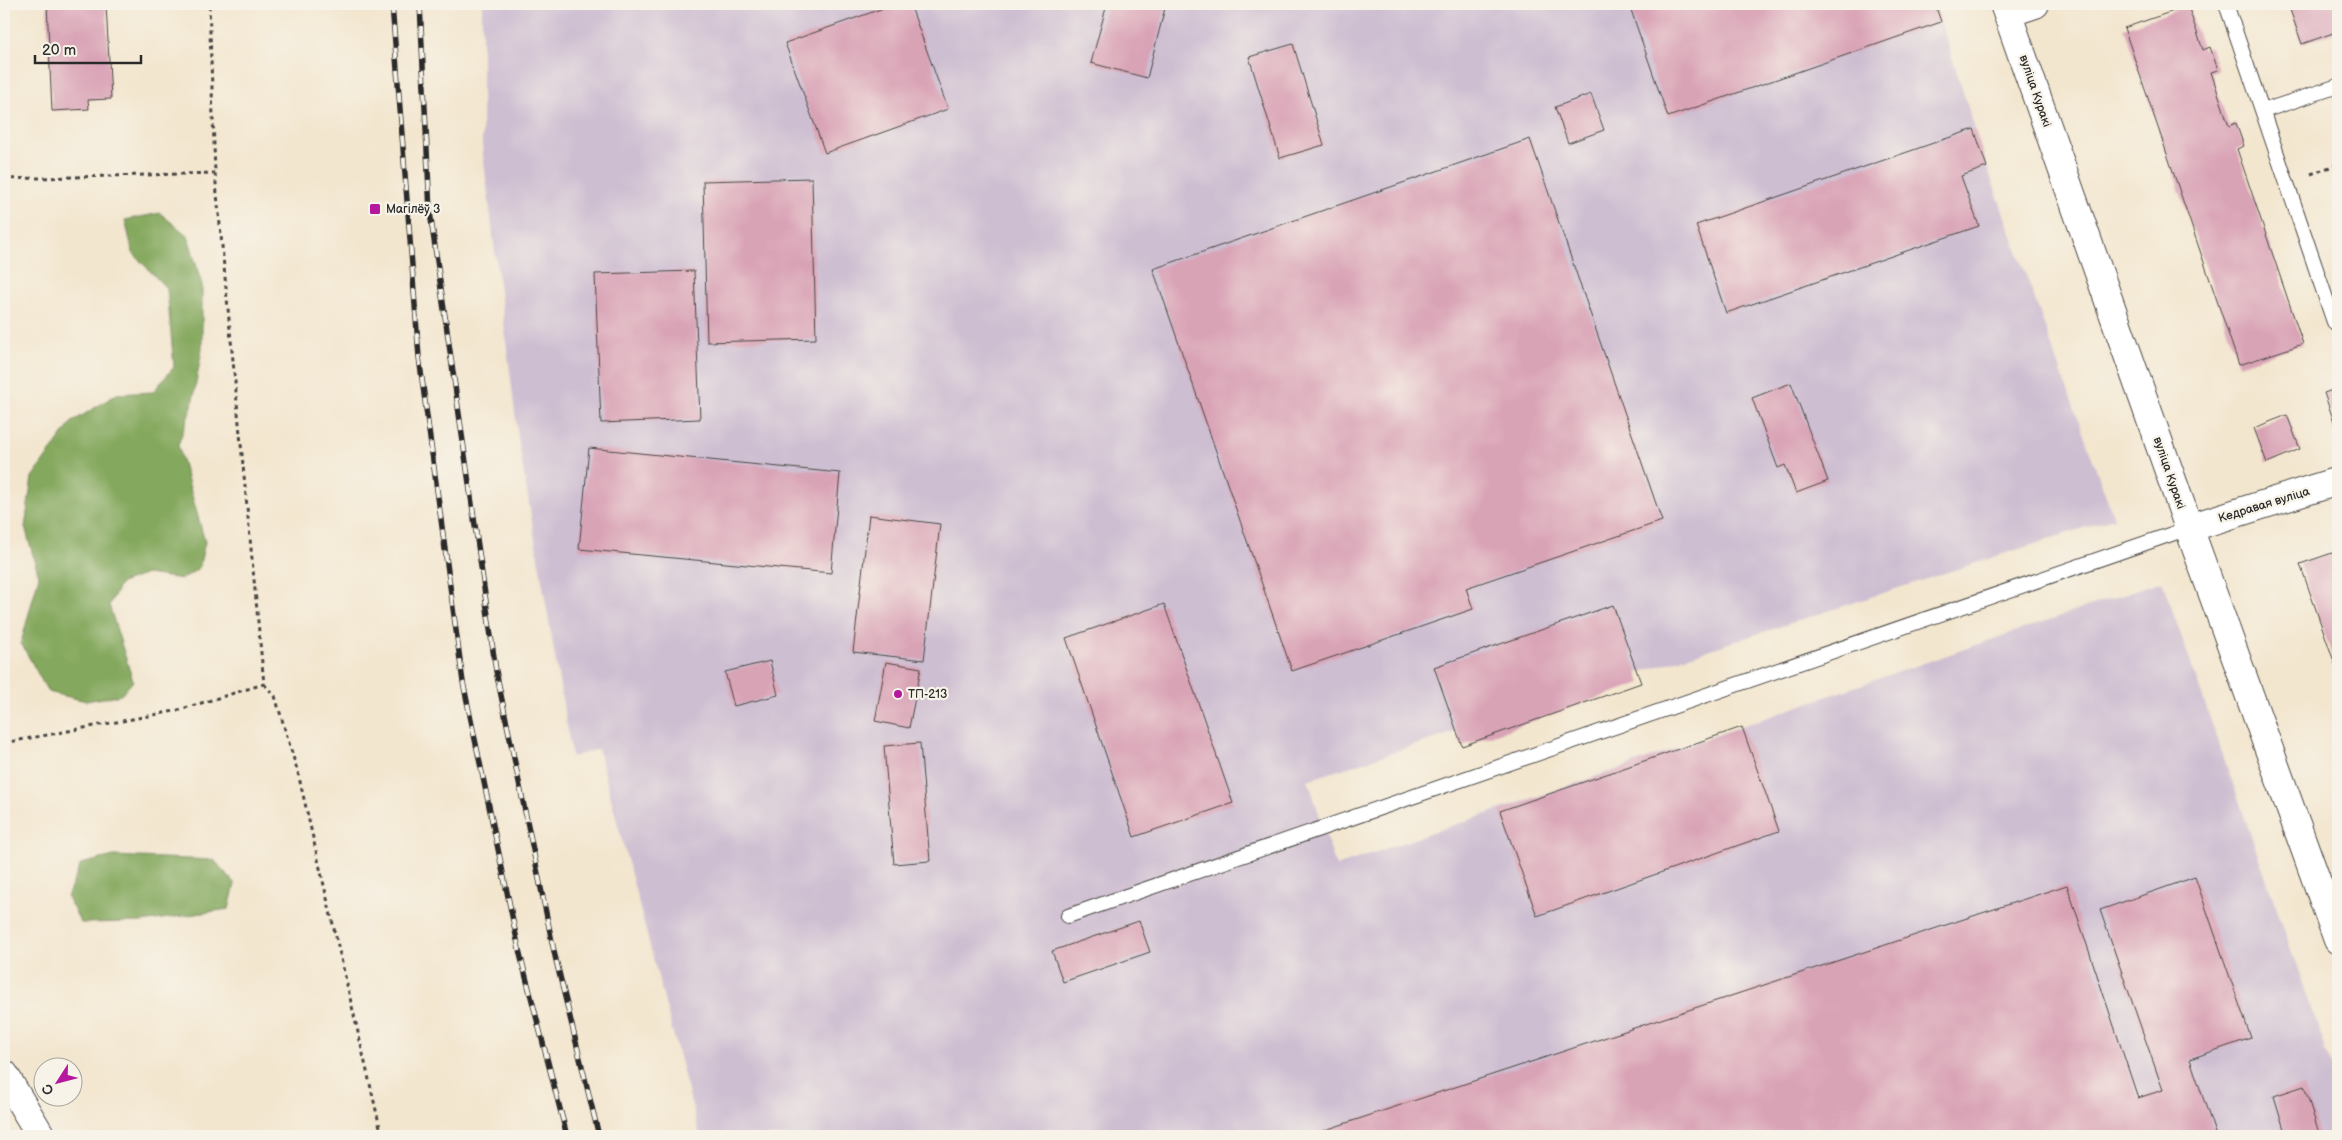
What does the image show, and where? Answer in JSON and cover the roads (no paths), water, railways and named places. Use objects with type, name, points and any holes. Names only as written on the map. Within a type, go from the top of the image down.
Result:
[{"type":"street","points":[[2006,8],[2035,4]]},
{"type":"street","name":"вуліца Куракі","points":[[2006,8],[2189,528],[2338,940]]},
{"type":"street","name":"Кедравая вуліца","points":[[2189,528],[2338,481]]},
{"type":"street","points":[[4,1074],[41,1136]]},
{"type":"lane","points":[[2226,4],[2334,322]]},
{"type":"lane","points":[[2263,111],[2338,86]]},
{"type":"lane","points":[[1068,916],[2189,528]]},
{"type":"railway","points":[[392,4],[419,357],[463,682],[520,954],[567,1136]]},
{"type":"railway","points":[[420,4],[430,212],[496,671],[555,956],[599,1136]]},
{"type":"place","name":"Магілёў 3","points":[[375,209]]},
{"type":"place","name":"ТП-213","points":[[898,694]]}]
